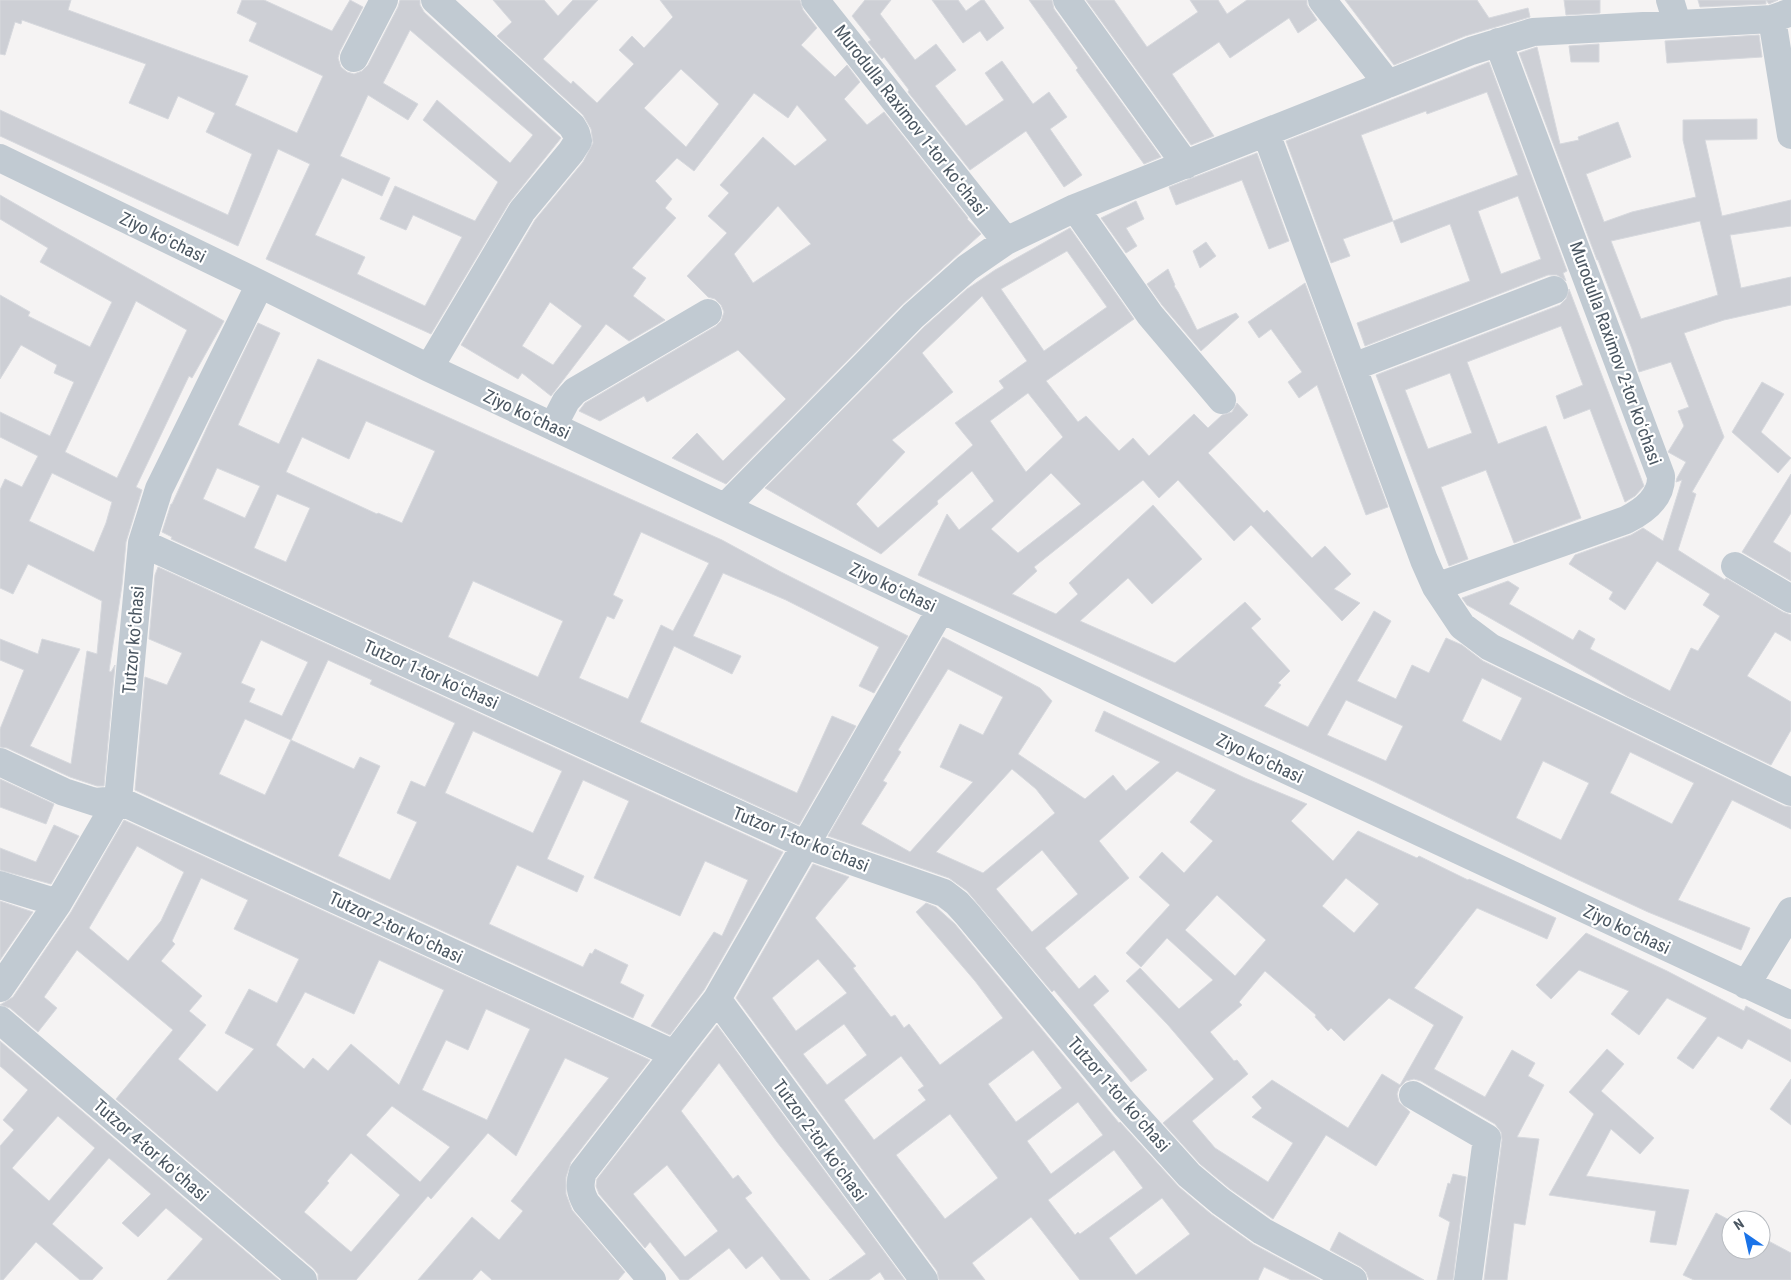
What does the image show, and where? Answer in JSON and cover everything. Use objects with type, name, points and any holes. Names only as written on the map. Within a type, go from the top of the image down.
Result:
[{"type":"street","points":[[354,58],[384,0]]},
{"type":"street","points":[[429,368],[522,211],[578,141],[572,126],[435,0]]},
{"type":"street","name":"Murodulla Raximov 1-tor koʻchasi","points":[[815,0],[1006,241]]},
{"type":"street","points":[[1067,0],[1186,165]]},
{"type":"street","points":[[1322,0],[1388,84]]},
{"type":"street","points":[[725,507],[913,316],[967,268],[1006,241],[1075,208],[1498,42],[1533,32],[1673,12],[1781,15],[1791,135]]},
{"type":"street","name":"Murodulla Raximov 2-tor koʻchasi","points":[[1436,587],[1626,520],[1636,515],[1653,501],[1662,485],[1658,466],[1498,42]]},
{"type":"street","points":[[1266,133],[1424,560],[1436,587],[1462,626],[1490,647],[1791,792]]},
{"type":"street","name":"Ziyo koʻchasi","points":[[0,158],[429,368],[1791,1005]]},
{"type":"street","points":[[1075,208],[1150,315],[1222,400]]},
{"type":"street","name":"Tutzor koʻchasi","points":[[0,988],[58,903],[118,800],[142,543],[159,489],[260,284]]},
{"type":"street","points":[[1353,367],[1554,290]]},
{"type":"street","points":[[553,426],[566,400],[575,391],[708,312]]},
{"type":"street","name":"Tutzor 1-tor koʻchasi","points":[[142,543],[806,845],[944,893],[957,903],[1124,1103],[1190,1176],[1262,1231],[1353,1280]]},
{"type":"street","points":[[1735,566],[1791,599]]},
{"type":"street","points":[[652,1280],[586,1203],[580,1189],[582,1172],[717,999],[941,609]]},
{"type":"street","points":[[0,762],[64,792],[95,802],[118,800]]},
{"type":"street","name":"Tutzor 2-tor koʻchasi","points":[[118,800],[674,1054]]},
{"type":"street","points":[[0,885],[58,903]]},
{"type":"street","points":[[1746,985],[1791,911]]},
{"type":"street","name":"Tutzor 2-tor koʻchasi","points":[[717,999],[924,1280]]},
{"type":"street","name":"Tutzor 4-tor koʻchasi","points":[[0,1020],[303,1280]]},
{"type":"street","points":[[1413,1095],[1487,1138],[1487,1152],[1468,1280]]},
{"type":"building","points":[[0,0],[71,0],[68,10],[248,76],[235,105],[297,133],[323,76],[249,41],[257,23],[237,13],[242,0],[264,0],[332,31],[350,0],[363,7],[338,58],[341,67],[347,72],[354,74],[362,71],[368,65],[400,0],[420,0],[420,5],[424,12],[561,138],[509,203],[431,334],[266,259],[310,164],[278,149],[238,246],[0,136],[0,110],[228,215],[252,154],[206,132],[215,113],[178,96],[168,119],[129,103],[146,64],[22,20],[21,24],[15,22],[5,55],[0,54]],"holes":[[[410,30],[533,135],[510,163],[437,100],[423,120],[498,182],[475,221],[395,186],[380,219],[406,230],[413,215],[462,237],[425,306],[357,274],[365,257],[315,235],[342,178],[382,196],[390,178],[340,156],[368,95],[408,120],[418,104],[383,83]]]},
{"type":"building","points":[[493,0],[544,0],[558,16],[573,0],[598,0],[543,59],[571,84],[573,81],[597,103],[634,64],[619,50],[632,36],[644,48],[673,17],[660,0],[800,0],[803,10],[817,28],[801,45],[835,77],[847,65],[860,82],[844,99],[867,125],[884,112],[967,219],[981,234],[902,305],[726,484],[672,458],[697,433],[723,461],[786,399],[738,350],[647,402],[644,396],[600,421],[579,411],[585,403],[716,326],[721,321],[724,312],[721,305],[715,299],[708,297],[687,276],[727,233],[708,216],[729,193],[720,185],[763,137],[795,166],[827,140],[797,105],[788,118],[754,93],[694,171],[677,158],[655,181],[672,199],[665,208],[676,218],[632,268],[646,278],[633,296],[665,320],[629,341],[606,324],[551,396],[522,373],[518,379],[461,345],[535,220],[583,162],[593,143],[591,129],[583,115],[497,36],[512,22]],"holes":[[[681,69],[719,104],[686,147],[644,108]],[[778,206],[811,244],[753,283],[734,254]],[[550,302],[582,326],[553,365],[522,346]]]},
{"type":"building","points":[[865,0],[891,0],[880,14],[915,60],[936,44],[956,70],[935,86],[966,126],[1004,100],[985,73],[1002,61],[1033,104],[1049,92],[1067,117],[1050,129],[1082,175],[1064,187],[1026,131],[970,170],[908,92],[909,90],[884,57],[882,59],[868,42],[871,40],[852,16]]},
{"type":"building","points":[[932,0],[958,0],[966,11],[981,0],[984,0],[1004,28],[987,41],[980,31],[963,43]]},
{"type":"building","points":[[1029,0],[1052,0],[1054,9],[1161,157],[1144,164],[1076,70],[1078,68]]},
{"type":"building","points":[[1086,0],[1114,0],[1147,47],[1198,12],[1190,0],[1218,0],[1227,14],[1247,0],[1307,0],[1307,5],[1317,20],[1298,33],[1289,18],[1230,58],[1219,42],[1172,74],[1214,136],[1191,145]]},
{"type":"building","points":[[1345,0],[1477,0],[1489,18],[1528,8],[1530,17],[1465,36],[1394,65]]},
{"type":"building","points":[[1564,0],[1600,0],[1600,13],[1566,15]]},
{"type":"building","points":[[1698,0],[1766,0],[1766,4],[1700,7]]},
{"type":"building","points":[[1766,0],[1778,0],[1769,4]]},
{"type":"building","points":[[1759,35],[1762,57],[1667,63],[1665,41]]},
{"type":"building","points":[[1599,44],[1599,62],[1571,62],[1569,46]]},
{"type":"building","points":[[1537,47],[1560,144],[1579,140],[1578,137],[1618,122],[1631,157],[1586,174],[1604,222],[1632,212],[1696,197],[1683,140],[1683,120],[1757,119],[1757,139],[1705,140],[1722,216],[1791,200],[1791,226],[1730,235],[1741,288],[1791,277],[1791,305],[1724,320],[1684,333],[1724,437],[1692,492],[1696,494],[1678,550],[1725,580],[1726,578],[1791,615],[1791,641],[1775,632],[1747,676],[1791,702],[1791,730],[1771,765],[1627,696],[1467,605],[1462,598],[1508,581],[1519,588],[1509,604],[1573,640],[1579,630],[1595,639],[1590,649],[1670,691],[1691,648],[1698,651],[1720,616],[1703,605],[1710,594],[1657,561],[1625,610],[1609,599],[1613,592],[1569,564],[1575,555],[1631,535],[1643,528],[1663,541],[1682,480],[1676,482],[1677,478],[1686,462],[1668,452],[1684,426],[1678,411],[1689,407],[1671,362],[1639,372],[1632,349],[1519,53]],"holes":[[[1700,221],[1718,295],[1641,319],[1611,241]]]},
{"type":"building","points":[[1489,62],[1567,271],[1563,273],[1566,281],[1557,275],[1548,275],[1365,346],[1357,323],[1470,281],[1450,224],[1401,243],[1393,221],[1343,239],[1350,256],[1331,263],[1286,141]],"holes":[[[1487,92],[1518,175],[1393,221],[1361,135],[1426,111],[1427,114]],[[1518,196],[1541,259],[1501,274],[1478,211]]]},
{"type":"building","points":[[1257,153],[1289,241],[1269,249],[1242,180],[1176,205],[1169,187]]},
{"type":"building","points":[[0,195],[224,321],[192,378],[189,376],[136,487],[142,490],[126,542],[122,585],[109,671],[111,672],[115,665],[104,786],[97,786],[70,777],[7,748],[0,747],[0,729],[24,670],[0,660],[0,639],[38,654],[42,639],[80,649],[30,746],[71,764],[87,651],[97,654],[102,601],[28,564],[13,594],[0,588],[0,490],[5,479],[22,487],[38,456],[0,437],[0,412],[50,436],[74,382],[54,373],[57,365],[21,345],[0,379],[0,295],[30,312],[28,316],[90,347],[112,302],[40,262],[48,248],[0,219]],"holes":[[[136,301],[187,330],[117,478],[65,452]],[[52,473],[112,502],[94,552],[29,521]]]},
{"type":"building","points":[[1136,201],[1144,219],[1126,228],[1137,246],[1126,253],[1101,218]]},
{"type":"building","points":[[1070,228],[1134,319],[1046,381],[1078,422],[1086,416],[1119,451],[1133,438],[1149,456],[1194,414],[1208,428],[1222,415],[1232,412],[1237,403],[1248,415],[1208,453],[1264,513],[1267,510],[1312,558],[1325,546],[1351,574],[1334,589],[1360,603],[1342,621],[1251,525],[1234,541],[1178,480],[1159,498],[1143,480],[1034,567],[1037,571],[1012,594],[1056,614],[1078,594],[1069,583],[1153,505],[1202,559],[1152,604],[1128,578],[1080,621],[1175,663],[1245,602],[1261,619],[1251,628],[1290,671],[1278,683],[1281,685],[1264,706],[1308,727],[1374,611],[1391,621],[1357,681],[1396,699],[1412,665],[1429,673],[1446,638],[1462,645],[1483,661],[1784,806],[1791,807],[1791,829],[1732,800],[1678,900],[1750,928],[1741,950],[1648,912],[1375,782],[918,575],[947,514],[959,530],[994,501],[972,471],[881,554],[765,488],[924,327],[967,289],[995,270]],"holes":[[[1067,251],[1107,307],[1044,351],[1001,289]],[[982,296],[1027,361],[999,381],[1004,388],[955,423],[973,445],[878,528],[856,504],[905,452],[892,440],[953,392],[922,353]],[[1028,393],[1063,437],[1026,472],[990,421]],[[1051,473],[1081,504],[1018,553],[991,529]],[[1482,678],[1522,698],[1501,741],[1462,721]],[[1346,700],[1403,726],[1386,761],[1327,735]],[[1630,752],[1694,783],[1672,824],[1610,793]],[[1543,761],[1589,783],[1561,840],[1516,818]]]},
{"type":"building","points":[[1206,242],[1216,256],[1200,268],[1193,251]]},
{"type":"building","points":[[1168,269],[1174,286],[1197,330],[1236,313],[1239,317],[1201,351],[1147,284]]},
{"type":"building","points":[[1305,283],[1388,507],[1366,515],[1317,385],[1299,398],[1288,382],[1302,372],[1271,329],[1259,338],[1248,322]]},
{"type":"building","points":[[1569,289],[1644,486],[1635,496],[1625,502],[1590,409],[1564,419],[1556,396],[1583,385],[1561,326],[1467,362],[1498,444],[1546,426],[1581,518],[1514,543],[1486,470],[1441,487],[1468,559],[1449,566],[1376,375],[1560,305],[1566,299]],"holes":[[[1450,373],[1472,433],[1428,449],[1405,390]]]},
{"type":"building","points":[[258,323],[280,333],[238,425],[279,444],[318,359],[722,540],[908,636],[874,693],[859,686],[879,647],[786,600],[723,573],[693,636],[741,656],[732,674],[674,646],[640,722],[797,793],[832,716],[856,726],[799,825],[171,539],[172,537],[162,532],[171,504]],"holes":[[[366,421],[435,451],[402,523],[377,514],[286,472],[302,437],[349,459]],[[217,468],[260,486],[245,518],[203,499]],[[277,494],[310,508],[286,562],[254,548]],[[641,532],[709,563],[673,631],[661,625],[628,699],[579,678],[607,616],[614,619],[623,600],[613,595]],[[473,581],[563,621],[538,677],[448,637]]]},
{"type":"building","points":[[1762,382],[1784,394],[1761,432],[1791,458],[1778,473],[1732,432]]},
{"type":"building","points":[[1791,474],[1791,513],[1773,542],[1791,553],[1791,581],[1742,552]]},
{"type":"building","points":[[158,567],[783,852],[704,990],[670,1035],[651,1026],[714,932],[722,936],[748,880],[705,861],[680,916],[594,878],[629,801],[583,780],[547,859],[584,876],[577,892],[517,865],[489,924],[583,967],[590,953],[592,954],[595,949],[628,965],[620,983],[644,995],[633,1018],[135,790],[145,677],[167,685],[182,653],[149,639],[155,575]],"holes":[[[261,640],[308,662],[282,716],[249,702],[255,689],[241,683]],[[328,660],[372,680],[370,684],[455,723],[425,787],[411,781],[397,813],[417,822],[390,880],[338,856],[380,766],[360,757],[354,769],[291,740]],[[245,719],[291,740],[265,795],[219,774]],[[473,731],[562,771],[533,833],[445,793]]]},
{"type":"building","points":[[943,637],[1040,688],[1052,701],[1018,754],[1085,799],[1113,775],[1126,791],[1160,762],[1095,731],[1104,711],[1245,778],[1307,804],[1291,821],[1333,861],[1358,831],[1417,858],[1419,856],[1468,880],[1556,918],[1547,939],[1477,908],[1414,988],[1463,1017],[1434,1069],[1485,1097],[1512,1050],[1535,1063],[1528,1076],[1544,1085],[1517,1137],[1539,1139],[1525,1225],[1514,1223],[1507,1280],[1484,1280],[1502,1140],[1501,1132],[1495,1124],[1421,1081],[1414,1079],[1406,1081],[1399,1088],[1397,1094],[1399,1102],[1410,1112],[1376,1166],[1326,1135],[1273,1219],[1230,1189],[1200,1164],[1163,1123],[1214,1079],[1168,1025],[1126,981],[1140,968],[1179,1009],[1213,980],[1167,938],[1141,967],[1126,953],[1170,905],[1139,877],[1162,852],[1184,873],[1213,841],[1190,822],[1216,790],[1177,771],[1099,841],[1129,878],[1045,948],[1079,989],[1095,975],[1109,991],[1093,1005],[1147,1070],[1131,1082],[1054,990],[1052,992],[967,891],[949,878],[828,836]],"holes":[[[948,669],[1003,697],[983,735],[960,724],[940,767],[973,782],[910,852],[861,824],[887,783],[883,781],[901,752],[898,750]],[[1012,769],[1036,789],[1055,813],[983,873],[936,852]],[[1042,850],[1078,894],[1032,932],[996,889]],[[1346,878],[1379,904],[1354,933],[1322,906]],[[1217,895],[1266,940],[1235,976],[1185,930]],[[1265,971],[1316,1015],[1315,1017],[1328,1031],[1331,1028],[1344,1041],[1389,998],[1434,1025],[1400,1085],[1382,1074],[1348,1128],[1272,1080],[1252,1097],[1262,1108],[1252,1117],[1293,1143],[1268,1182],[1215,1148],[1192,1121],[1248,1074],[1237,1060],[1234,1061],[1210,1032],[1242,1005],[1239,1002]]]},
{"type":"building","points":[[0,779],[54,804],[46,824],[0,807]]},
{"type":"building","points":[[124,820],[650,1060],[571,1162],[566,1177],[566,1194],[572,1210],[625,1272],[618,1280],[492,1280],[481,1270],[472,1280],[418,1280],[472,1217],[499,1240],[523,1211],[511,1201],[609,1078],[565,1058],[516,1156],[488,1133],[431,1199],[428,1196],[356,1280],[318,1280],[318,1274],[313,1268],[116,1099],[173,1030],[77,950],[44,997],[57,1008],[38,1032],[10,1008],[0,1005],[13,997],[71,912]],"holes":[[[137,846],[184,872],[161,921],[128,961],[89,928]],[[201,878],[248,900],[234,929],[299,959],[277,1003],[249,989],[225,1033],[254,1049],[217,1092],[178,1059],[206,1025],[189,1011],[202,996],[161,961],[175,944],[172,941]],[[379,960],[444,990],[399,1085],[351,1044],[328,1071],[313,1058],[304,1069],[276,1045],[305,992],[354,1014]],[[486,1009],[530,1029],[487,1120],[422,1090],[446,1040],[468,1050]],[[392,1106],[450,1147],[420,1182],[366,1135]],[[351,1153],[400,1195],[351,1252],[304,1212],[329,1183],[327,1181]]]},
{"type":"building","points":[[54,825],[79,836],[51,884],[0,870],[0,848],[36,862]]},
{"type":"building","points":[[813,864],[849,877],[815,918],[856,966],[853,968],[891,1017],[895,1015],[904,1028],[909,1024],[940,1065],[1003,1018],[975,981],[916,912],[926,903],[936,907],[955,924],[1119,1123],[1179,1187],[1211,1214],[1253,1244],[1320,1280],[1291,1280],[1264,1267],[1258,1280],[1080,1280],[1031,1217],[972,1263],[985,1280],[939,1280],[937,1271],[736,998]],"holes":[[[818,959],[847,993],[796,1031],[772,998]],[[844,1024],[867,1055],[827,1085],[803,1054]],[[1033,1050],[1062,1088],[1016,1122],[988,1084]],[[901,1056],[924,1086],[918,1090],[926,1100],[874,1140],[844,1100]],[[1078,1102],[1103,1135],[1051,1174],[1027,1141]],[[950,1114],[998,1178],[945,1219],[896,1155]],[[1114,1150],[1143,1188],[1080,1234],[1078,1232],[1075,1235],[1048,1200]],[[1162,1198],[1190,1234],[1136,1275],[1109,1238]]]},
{"type":"building","points":[[0,901],[33,912],[0,960]]},
{"type":"building","points":[[1586,933],[1667,971],[1744,1011],[1746,1006],[1791,1030],[1791,1062],[1748,1039],[1742,1049],[1718,1036],[1693,1069],[1677,1058],[1707,1018],[1667,998],[1639,1035],[1611,1014],[1629,991],[1579,970],[1551,999],[1536,985]]},
{"type":"building","points":[[717,1025],[905,1280],[885,1280],[880,1272],[869,1280],[829,1280],[866,1254],[777,1142],[719,1063],[681,1111],[733,1179],[738,1175],[752,1193],[745,1198],[810,1280],[781,1280],[762,1256],[746,1269],[729,1248],[688,1280],[680,1280],[650,1242],[645,1248],[599,1194],[596,1186],[597,1179]],"holes":[[[667,1165],[718,1231],[685,1257],[633,1194]]]},
{"type":"building","points":[[0,1041],[279,1280],[167,1280],[203,1239],[166,1208],[138,1237],[122,1223],[151,1194],[109,1158],[52,1224],[103,1268],[92,1280],[80,1280],[36,1242],[3,1280],[0,1280],[0,1146],[14,1130],[3,1120],[28,1090],[0,1066]],"holes":[[[58,1116],[95,1148],[49,1201],[12,1168]]]},
{"type":"building","points":[[1607,1049],[1624,1064],[1601,1091],[1654,1138],[1640,1154],[1611,1129],[1586,1176],[1689,1190],[1676,1245],[1650,1242],[1656,1211],[1549,1195],[1594,1114],[1569,1092]]},
{"type":"building","points":[[1791,1079],[1791,1125],[1770,1109]]},
{"type":"building","points":[[1453,1174],[1466,1177],[1453,1280],[1437,1280],[1450,1222],[1439,1216],[1448,1183],[1450,1184]]},
{"type":"building","points":[[1716,1213],[1721,1216],[1721,1260],[1771,1260],[1771,1242],[1791,1253],[1791,1280],[1694,1280],[1683,1275]]},
{"type":"building","points":[[1339,1232],[1424,1280],[1369,1280],[1366,1272],[1361,1267],[1330,1250]]}]
